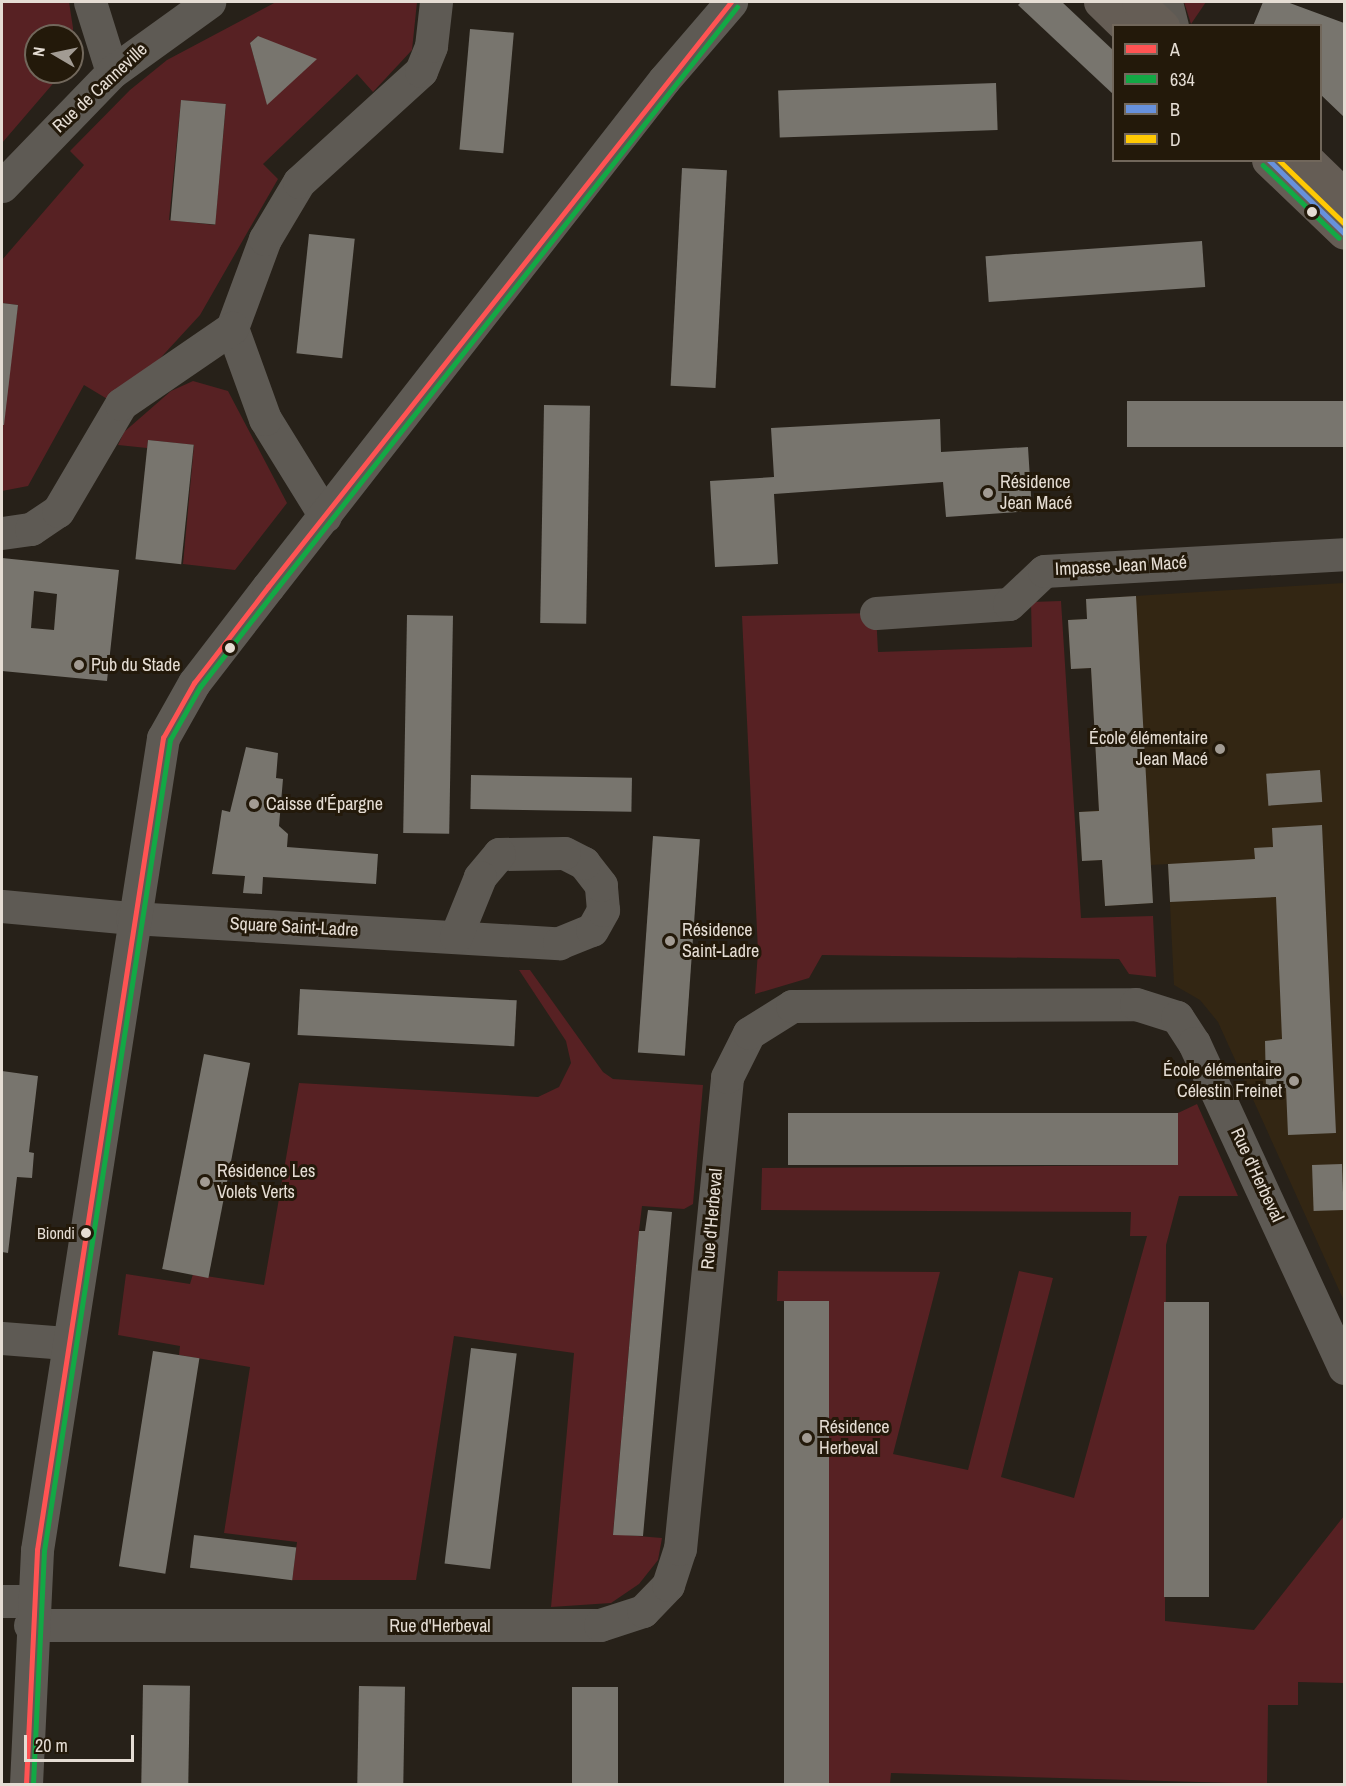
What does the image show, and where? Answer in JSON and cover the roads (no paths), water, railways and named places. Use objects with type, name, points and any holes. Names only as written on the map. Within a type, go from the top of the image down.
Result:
[{"type":"street","points":[[90,2],[112,72]]},
{"type":"street","name":"Rue de Canneville","points":[[2,186],[112,72],[209,2]]},
{"type":"street","points":[[2,533],[31,529],[58,511],[121,404],[232,328],[265,239],[299,182],[421,71],[431,46],[436,2]]},
{"type":"street","points":[[1100,2],[1123,24]]},
{"type":"street","points":[[1138,2],[1161,24]]},
{"type":"street","points":[[1166,2],[1172,24]]},
{"type":"street","points":[[27,1785],[21,1609],[66,1343],[157,757],[171,720],[720,3]]},
{"type":"street","points":[[1270,162],[1344,233]]},
{"type":"street","points":[[1310,162],[1344,195]]},
{"type":"street","points":[[232,328],[265,419],[325,516]]},
{"type":"street","name":"Impasse Jean Macé","points":[[876,613],[1009,604],[1044,570],[1344,554]]},
{"type":"street","name":"Square Saint-Ladre","points":[[2,906],[132,918],[456,936]]},
{"type":"street","name":"Rue d'Herbeval","points":[[21,1609],[600,1625],[644,1611],[668,1585],[680,1549],[727,1077],[749,1033],[792,1006],[1136,1004],[1166,1010],[1186,1027],[1194,1043],[1344,1368]]},
{"type":"street","points":[[2,1338],[66,1343]]},
{"type":"place","name":"Résidence Jean Macé","points":[[988,493]]},
{"type":"place","name":"Pub du Stade","points":[[79,665]]},
{"type":"place","name":"École élémentaire Jean Macé","points":[[1220,749]]},
{"type":"place","name":"Caisse d'Épargne","points":[[254,804]]},
{"type":"place","name":"Résidence Saint-Ladre","points":[[670,941]]},
{"type":"place","name":"École élémentaire Célestin Freinet","points":[[1294,1081]]},
{"type":"place","name":"Résidence Les Volets Verts","points":[[205,1182]]},
{"type":"place","name":"Biondi","points":[[86,1233]]},
{"type":"place","name":"Résidence Herbeval","points":[[807,1438]]}]
